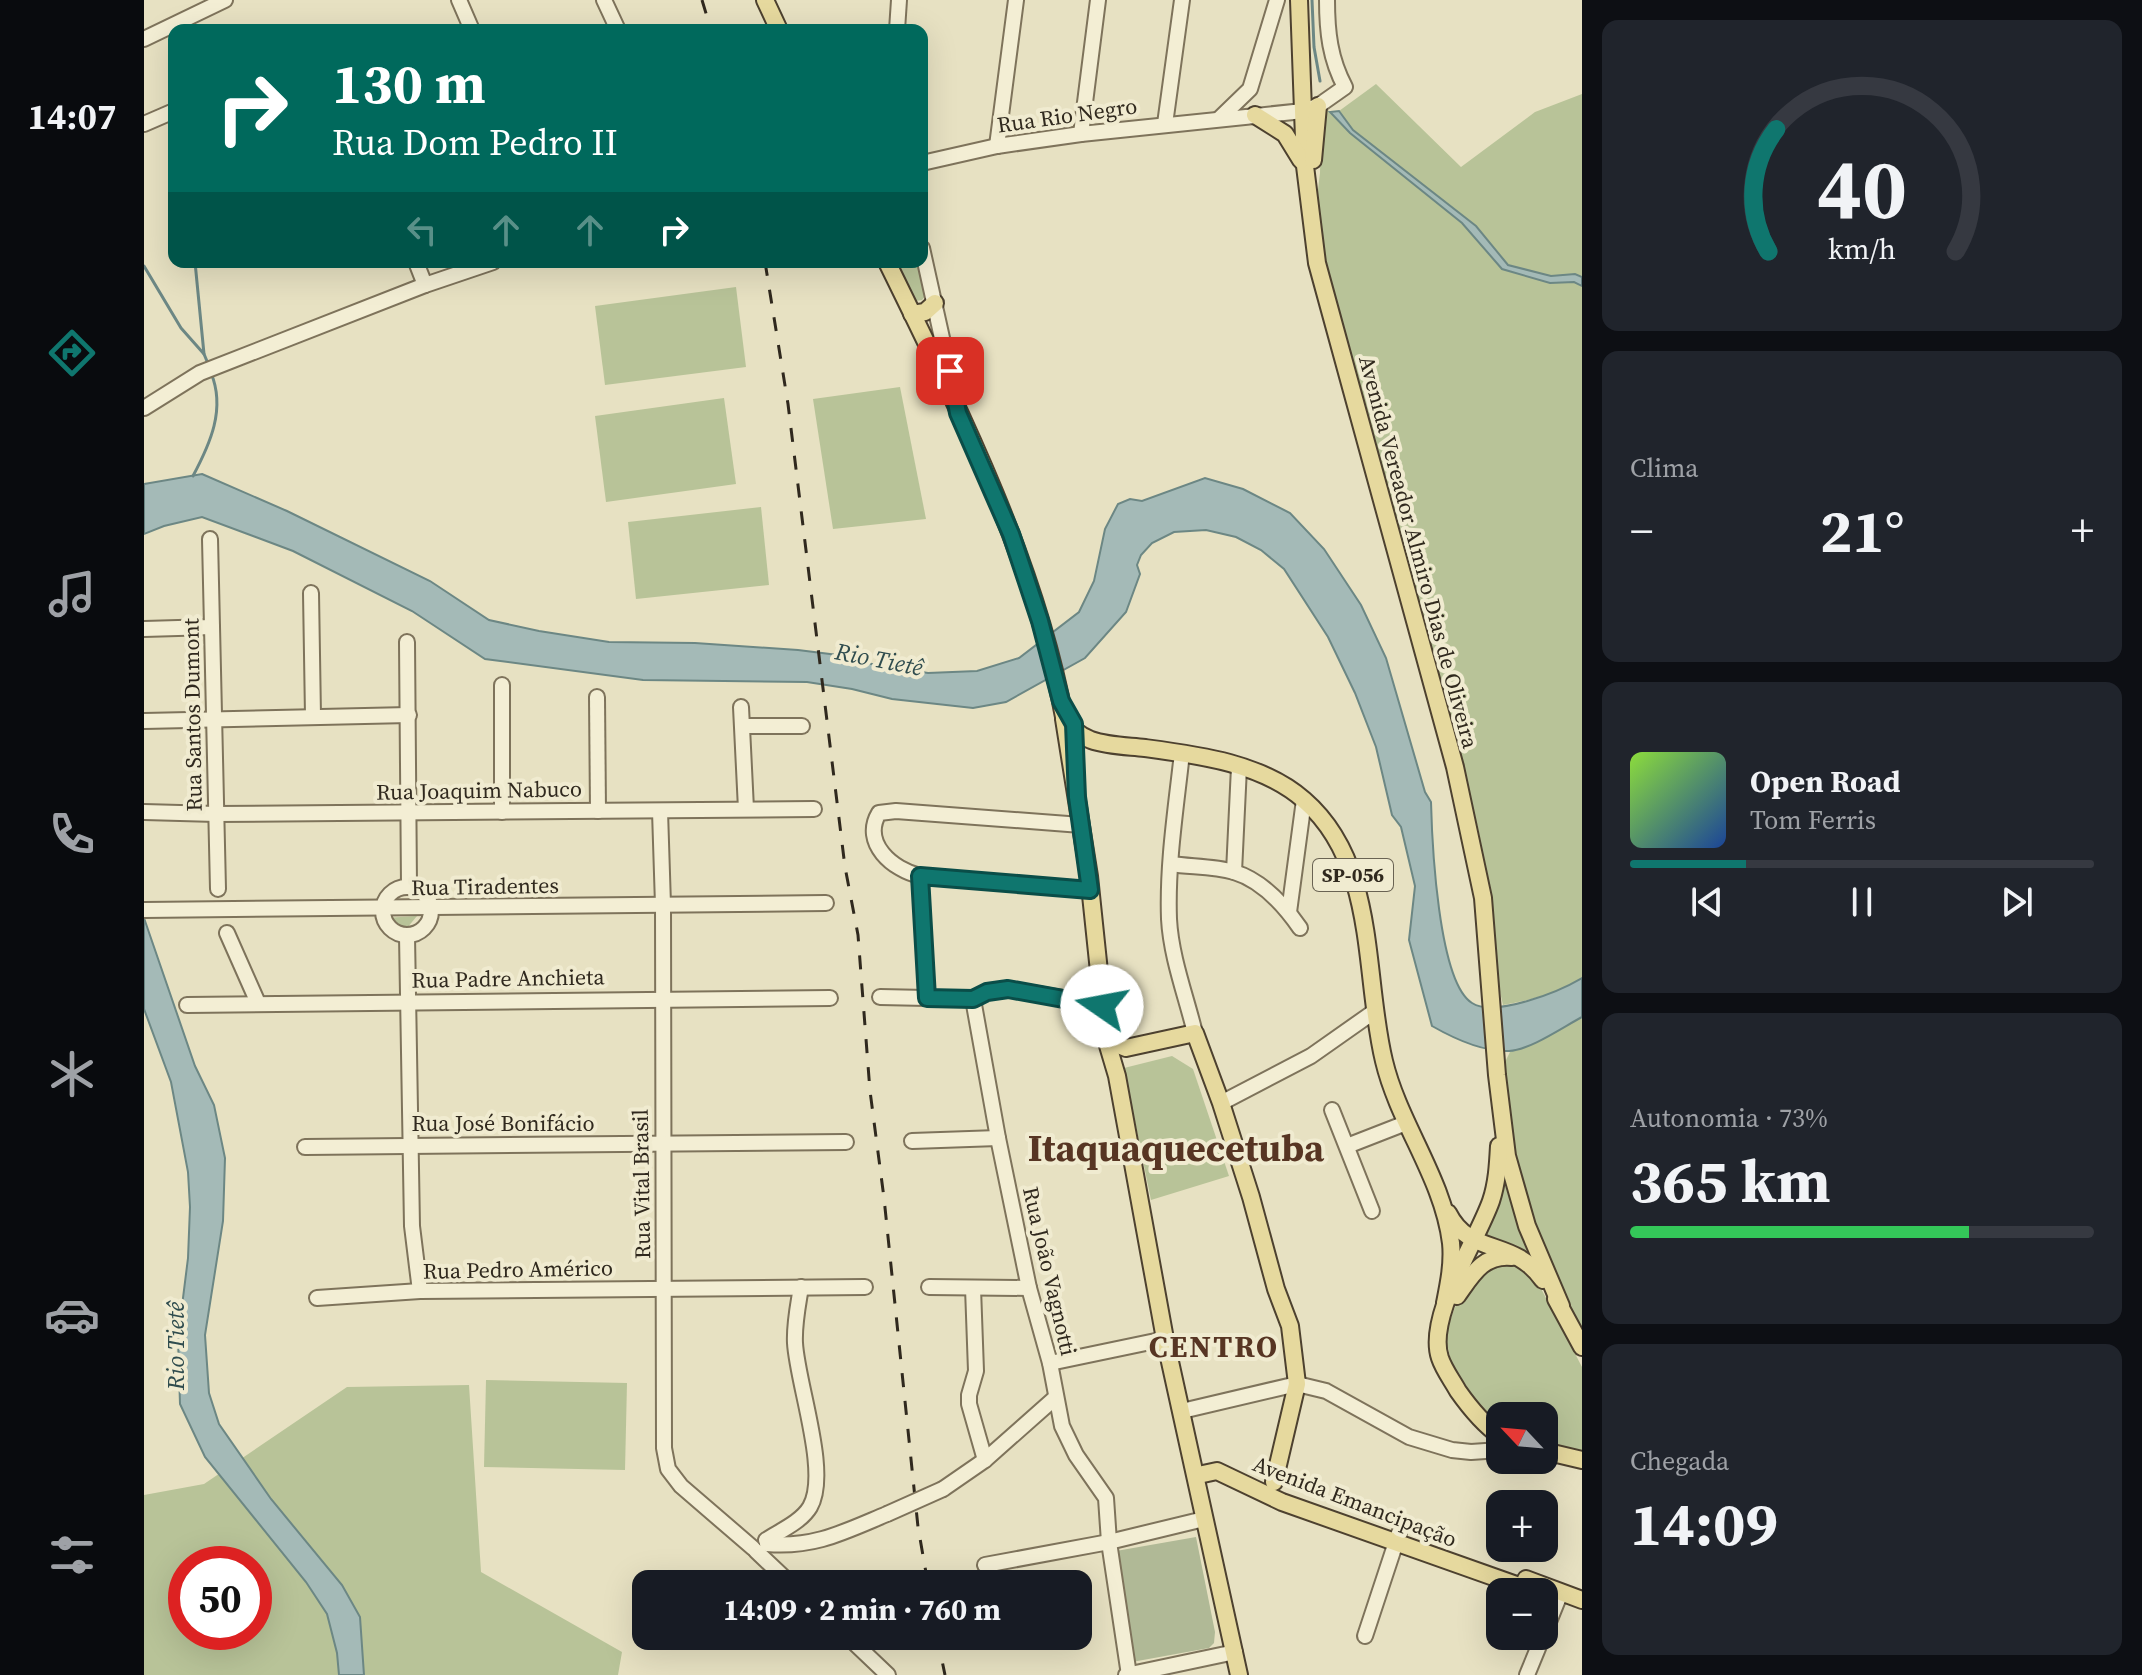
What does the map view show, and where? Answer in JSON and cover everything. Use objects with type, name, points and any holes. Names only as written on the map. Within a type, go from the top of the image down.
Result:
[{"type":"main road","points":[[765,0],[776,24]]},
{"type":"main road","name":"Avenida Vereador Almiro Dias de Oliveira","points":[[1299,0],[1311,108],[1305,166],[1317,263],[1455,767],[1483,898],[1500,1116],[1497,1175],[1490,1203],[1445,1303]]},
{"type":"main road","points":[[1309,214],[1311,108]]},
{"type":"main road","points":[[1259,114],[1285,134],[1305,166]]},
{"type":"main road","points":[[890,268],[1011,534],[1040,621],[1061,704],[1090,890],[1100,981],[1098,1004],[1117,1076],[1165,1339],[1198,1474],[1204,1519],[1239,1675]]},
{"type":"main road","points":[[912,314],[925,312],[935,303]]},
{"type":"main road","points":[[1061,704],[1075,732],[1077,797]]},
{"type":"main road","name":"SP-056","points":[[1075,732],[1103,743],[1182,753],[1239,767],[1275,781],[1304,800],[1337,842],[1357,886],[1384,1062],[1406,1123],[1438,1194],[1461,1233],[1515,1253],[1538,1273],[1561,1306],[1582,1347]]},
{"type":"main road","points":[[1076,758],[1084,747],[1103,743]]},
{"type":"main road","points":[[1100,981],[1109,1006],[1113,1033]]},
{"type":"main road","points":[[1098,1004],[1105,1011],[1116,1044],[1126,1048],[1195,1033],[1221,1103],[1276,1289],[1290,1326],[1297,1384],[1271,1489],[1210,1481],[1198,1474]]},
{"type":"main road","points":[[1117,1076],[1118,1060],[1126,1048]]},
{"type":"main road","name":"Avenida Vereador Almiro Dias de Oliveira","points":[[1500,1116],[1520,1207],[1561,1306]]},
{"type":"main road","name":"SP-056","points":[[1438,1194],[1451,1250],[1450,1278],[1440,1324],[1439,1356],[1445,1371],[1477,1417],[1486,1424]]},
{"type":"main road","points":[[1451,1219],[1459,1224],[1471,1224],[1481,1217],[1490,1203]]},
{"type":"main road","points":[[1440,1324],[1470,1277],[1486,1261],[1497,1257],[1525,1260]]},
{"type":"main road","points":[[1558,1454],[1580,1459]]},
{"type":"main road","name":"Avenida Emancipação","points":[[1198,1474],[1211,1471],[1277,1490],[1500,1578]]},
{"type":"main road","name":"Avenida Emancipação","points":[[1398,1538],[1508,1578]]},
{"type":"main road","name":"Avenida Emancipação","points":[[1558,1596],[1582,1600]]},
{"type":"main road","name":"Avenida Emancipação","points":[[1558,1597],[1582,1609]]},
{"type":"street","points":[[175,24],[225,0]]},
{"type":"street","points":[[459,0],[469,24]]},
{"type":"street","points":[[604,0],[615,24]]},
{"type":"street","points":[[897,24],[899,0]]},
{"type":"street","points":[[997,146],[1016,0]]},
{"type":"street","points":[[1081,134],[1098,0]]},
{"type":"street","points":[[1165,124],[1182,0]]},
{"type":"street","points":[[1220,118],[1250,89],[1277,0]]},
{"type":"street","points":[[1311,108],[1345,87],[1333,62],[1328,36],[1327,0]]},
{"type":"street","points":[[144,39],[168,27]]},
{"type":"street","points":[[1250,89],[1259,114]]},
{"type":"street","name":"Rua Rio Negro","points":[[928,162],[997,146],[1081,134],[1311,108]]},
{"type":"street","points":[[144,124],[168,119]]},
{"type":"street","points":[[418,268],[425,285]]},
{"type":"street","points":[[144,408],[207,371],[474,268]]},
{"type":"street","points":[[927,268],[958,413]]},
{"type":"street","name":"Rua Santos Dumont","points":[[210,539],[218,889]]},
{"type":"street","points":[[311,593],[313,716]]},
{"type":"street","points":[[144,629],[212,627]]},
{"type":"street","points":[[407,642],[409,886]]},
{"type":"street","points":[[502,685],[502,812]]},
{"type":"street","points":[[597,697],[598,811]]},
{"type":"street","points":[[741,707],[746,809]]},
{"type":"street","points":[[144,721],[409,715]]},
{"type":"street","points":[[743,726],[802,726]]},
{"type":"street","points":[[1182,753],[1171,864],[1171,935],[1195,1033]]},
{"type":"street","points":[[1234,872],[1239,767]]},
{"type":"street","points":[[1289,912],[1304,800]]},
{"type":"street","name":"Rua Joaquim Nabuco","points":[[144,812],[814,809]]},
{"type":"street","name":"Rua Vital Brasil","points":[[660,811],[663,905],[664,1448],[668,1469],[681,1486],[730,1530],[760,1545],[775,1570]]},
{"type":"street","points":[[1081,825],[884,811],[879,813],[874,823],[876,843],[888,862],[920,876],[1090,890]]},
{"type":"street","points":[[1171,864],[1234,872],[1265,890],[1289,912],[1300,928]]},
{"type":"street","points":[[920,876],[927,998]]},
{"type":"street","points":[[409,886],[423,892],[432,909],[427,926],[407,936],[388,927],[383,909],[393,891],[409,886]]},
{"type":"street","name":"Rua Tiradentes","points":[[150,910],[826,903]]},
{"type":"street","points":[[227,933],[258,1003]]},
{"type":"street","points":[[407,936],[413,1237],[420,1291]]},
{"type":"street","points":[[880,997],[973,999],[987,992],[1008,989],[1098,1004]]},
{"type":"street","name":"Rua Padre Anchieta","points":[[187,1005],[830,998]]},
{"type":"street","name":"Rua João Vagnotti","points":[[973,999],[998,1138],[1029,1288],[1050,1363],[1055,1398],[1068,1441],[1106,1498],[1109,1542],[1128,1675]]},
{"type":"street","points":[[1221,1103],[1311,1056],[1375,1011]]},
{"type":"street","points":[[1332,1110],[1372,1211]]},
{"type":"street","points":[[1347,1146],[1406,1123]]},
{"type":"street","points":[[912,1141],[998,1138]]},
{"type":"street","name":"Rua José Bonifácio","points":[[305,1147],[846,1142]]},
{"type":"street","points":[[760,1545],[801,1518],[811,1506],[815,1489],[816,1468],[795,1343],[801,1287]]},
{"type":"street","name":"Rua Pedro Américo","points":[[317,1298],[420,1291],[865,1287]]},
{"type":"street","points":[[929,1287],[1029,1288]]},
{"type":"street","points":[[973,1288],[976,1371],[969,1404],[985,1460]]},
{"type":"street","points":[[1050,1363],[1165,1339]]},
{"type":"street","points":[[1182,1411],[1297,1384],[1326,1391],[1409,1437],[1452,1450],[1486,1451]]},
{"type":"street","points":[[760,1545],[798,1546],[814,1543],[943,1489],[985,1460],[1055,1398]]},
{"type":"street","points":[[985,1565],[1109,1542],[1204,1519]]},
{"type":"street","points":[[1365,1636],[1398,1538]]},
{"type":"street","points":[[862,1650],[888,1675]]},
{"type":"street","points":[[1527,1675],[1538,1650]]},
{"type":"street","points":[[1128,1675],[1235,1652]]},
{"type":"green space","points":[[1376,84],[1461,167],[1535,112],[1582,94],[1582,277],[1575,274],[1551,276],[1508,265],[1476,226],[1353,130],[1339,111]]},
{"type":"green space","points":[[1327,109],[1350,133],[1462,223],[1502,269],[1550,283],[1574,282],[1582,286],[1582,978],[1554,992],[1514,1003],[1503,1005],[1478,828],[1337,310],[1315,214],[1320,173],[1321,118]]},
{"type":"green space","points":[[900,268],[919,268],[926,295],[916,301]]},
{"type":"green space","points":[[736,287],[746,367],[605,385],[595,306]]},
{"type":"green space","points":[[900,387],[926,519],[833,529],[813,399]]},
{"type":"green space","points":[[724,398],[736,484],[606,502],[595,416]]},
{"type":"green space","points":[[761,507],[769,585],[636,599],[628,522]]},
{"type":"green space","points":[[417,916],[407,928],[399,930],[384,918]]},
{"type":"green space","points":[[1582,1017],[1582,1329],[1562,1294],[1520,1191],[1502,1068],[1510,1052],[1539,1041]]},
{"type":"green space","points":[[1172,1056],[1193,1069],[1229,1176],[1151,1200],[1124,1068]]},
{"type":"green space","points":[[1500,1170],[1528,1254],[1476,1240]]},
{"type":"green space","points":[[1506,1258],[1535,1277],[1582,1367],[1582,1453],[1558,1449],[1558,1402],[1486,1402],[1486,1418],[1451,1361],[1445,1335],[1455,1307],[1478,1274]]},
{"type":"green space","points":[[486,1380],[627,1383],[625,1470],[484,1467]]},
{"type":"green space","points":[[469,1385],[481,1572],[622,1652],[618,1675],[144,1675],[144,1495],[204,1484],[347,1387]]},
{"type":"green space","points":[[1196,1537],[1215,1632],[1214,1643],[1209,1648],[1132,1662],[1116,1551]]},
{"type":"water","points":[[1339,111],[1353,130],[1476,226],[1508,265],[1551,276],[1575,274],[1582,277],[1582,286],[1574,282],[1550,283],[1502,269],[1462,223],[1350,133],[1330,112]]},
{"type":"water","points":[[202,474],[287,511],[430,581],[489,620],[609,642],[695,643],[798,650],[928,673],[977,671],[1019,658],[1079,612],[1094,581],[1105,529],[1118,504],[1130,499],[1142,501],[1205,478],[1243,489],[1290,513],[1324,549],[1361,605],[1386,658],[1425,792],[1431,802],[1439,909],[1451,968],[1461,990],[1472,1003],[1496,1007],[1544,996],[1582,978],[1582,1017],[1536,1042],[1509,1051],[1479,1047],[1432,1026],[1409,940],[1415,886],[1401,827],[1392,815],[1376,747],[1355,693],[1328,637],[1284,569],[1261,550],[1236,537],[1206,530],[1174,532],[1152,543],[1137,565],[1140,574],[1126,612],[1085,658],[1006,702],[973,708],[892,699],[807,682],[643,680],[485,659],[412,611],[293,551],[202,517],[144,534],[144,484]]},
{"type":"water","points":[[144,918],[195,1066],[214,1105],[225,1158],[223,1221],[205,1335],[209,1393],[219,1424],[271,1499],[342,1585],[360,1617],[364,1675],[339,1675],[327,1614],[306,1582],[205,1457],[180,1404],[178,1338],[188,1258],[188,1172],[171,1082],[144,1009]]},
{"type":"waterway","points":[[1312,0],[1314,47],[1320,81]]},
{"type":"waterway","points":[[144,266],[181,328],[204,354],[209,366]]},
{"type":"waterway","points":[[196,268],[204,354]]},
{"type":"waterway","points":[[193,476],[214,426],[217,400],[211,373]]},
{"type":"railway","points":[[702,0],[709,24]]},
{"type":"railway","points":[[766,268],[788,404],[845,867],[858,935],[870,1091],[918,1527],[926,1570]]},
{"type":"railway","points":[[940,1650],[945,1675]]},
{"type":"district","name":"Itaquaquecetuba","points":[[1176,1148]]},
{"type":"district","name":"CENTRO","points":[[1214,1346]]},
{"type":"route","points":[[950,371],[958,413],[1011,534],[1040,621],[1061,701],[1074,724],[1077,797],[1090,890],[920,876],[927,998],[973,999],[987,992],[1008,989],[1102,1006]]},
{"type":"water label","name":"Rio Tietê","points":[[879,659]]},
{"type":"water label","name":"Rio Tietê","points":[[175,1346]]}]
